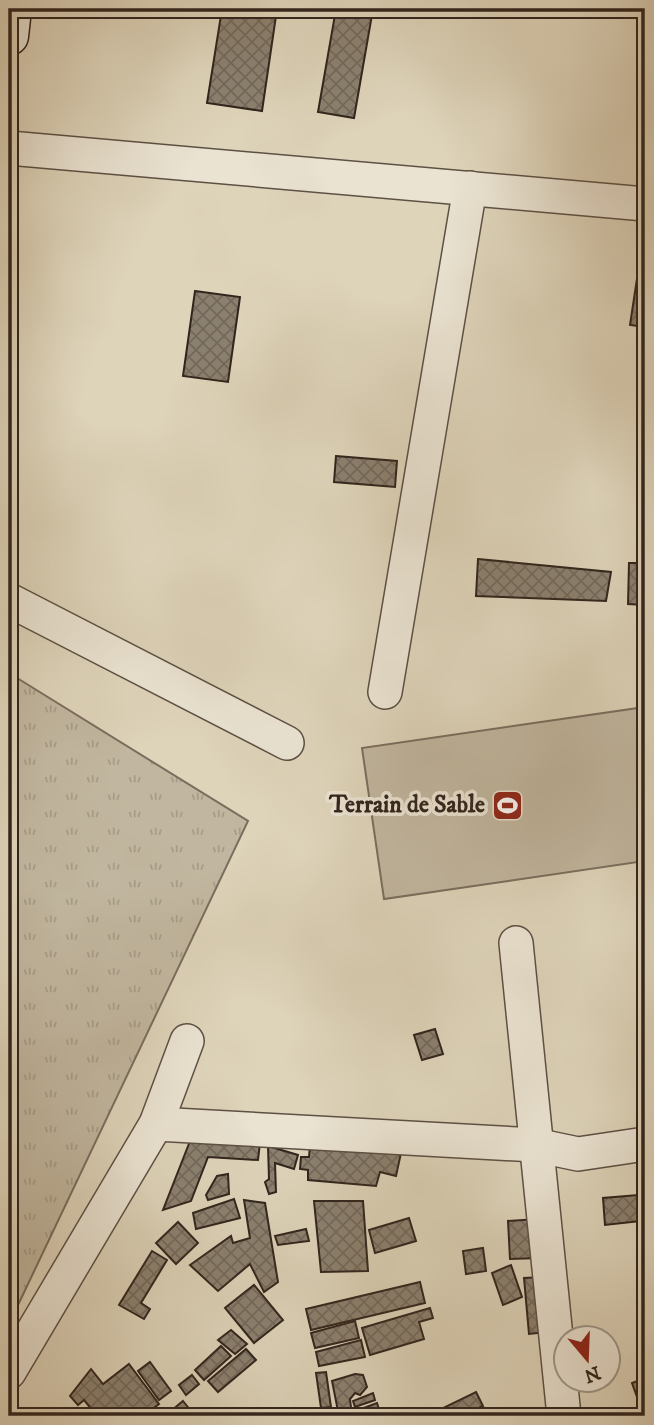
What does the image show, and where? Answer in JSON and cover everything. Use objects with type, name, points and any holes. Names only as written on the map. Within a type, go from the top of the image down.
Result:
[{"type":"street","points":[[9,36],[12,9]]},
{"type":"street","points":[[9,148],[645,204]]},
{"type":"street","points":[[386,692],[470,188]]},
{"type":"street","points":[[9,600],[287,743]]},
{"type":"street","points":[[516,943],[564,1416]]},
{"type":"street","points":[[9,1372],[156,1124],[187,1041]]},
{"type":"street","points":[[156,1124],[535,1145],[578,1154],[645,1144]]},
{"type":"green space","points":[[9,673],[248,821],[9,1324]]},
{"type":"green space","name":"Terrain de Sable","points":[[645,707],[645,861],[384,899],[362,748]]},
{"type":"building","points":[[222,9],[277,9],[262,111],[207,103]]},
{"type":"building","points":[[336,9],[373,9],[354,118],[318,112]]},
{"type":"building","points":[[638,272],[645,273],[645,327],[630,325]]},
{"type":"building","points":[[195,291],[240,297],[228,382],[183,376]]},
{"type":"building","points":[[336,456],[397,461],[395,487],[334,482]]},
{"type":"building","points":[[478,559],[611,572],[606,601],[476,596]]},
{"type":"building","points":[[629,563],[645,563],[645,605],[628,604]]},
{"type":"building","points":[[435,1029],[443,1054],[422,1060],[414,1035]]},
{"type":"building","points":[[192,1136],[260,1143],[258,1160],[208,1157],[191,1201],[163,1210]]},
{"type":"building","points":[[268,1146],[298,1155],[294,1169],[275,1163],[276,1192],[269,1194],[265,1182],[269,1179]]},
{"type":"building","points":[[310,1146],[401,1153],[396,1176],[380,1172],[376,1186],[308,1180],[308,1170],[300,1169],[301,1157],[309,1157]]},
{"type":"building","points":[[228,1174],[229,1194],[208,1200],[206,1195],[217,1176]]},
{"type":"building","points":[[638,1195],[640,1221],[605,1225],[603,1198]]},
{"type":"building","points":[[234,1199],[240,1218],[196,1229],[193,1213]]},
{"type":"building","points":[[244,1200],[265,1203],[278,1282],[264,1292],[250,1264],[218,1291],[190,1265],[231,1236],[233,1243],[250,1238]]},
{"type":"building","points":[[314,1201],[363,1201],[368,1271],[321,1272]]},
{"type":"building","points":[[409,1218],[416,1241],[375,1253],[369,1230]]},
{"type":"building","points":[[538,1219],[540,1258],[510,1259],[508,1221]]},
{"type":"building","points":[[178,1222],[198,1243],[176,1264],[156,1243]]},
{"type":"building","points":[[306,1229],[309,1241],[278,1245],[275,1236]]},
{"type":"building","points":[[483,1248],[486,1271],[466,1274],[463,1251]]},
{"type":"building","points":[[152,1251],[167,1260],[141,1303],[150,1309],[144,1319],[119,1305]]},
{"type":"building","points":[[511,1265],[522,1297],[503,1305],[492,1273]]},
{"type":"building","points":[[542,1277],[546,1332],[529,1334],[524,1278]]},
{"type":"building","points":[[420,1282],[425,1303],[311,1330],[306,1309]]},
{"type":"building","points":[[254,1285],[283,1320],[254,1343],[225,1308]]},
{"type":"building","points":[[430,1308],[433,1318],[419,1322],[424,1339],[370,1355],[362,1328]]},
{"type":"building","points":[[355,1321],[359,1338],[315,1348],[311,1333]]},
{"type":"building","points":[[231,1330],[247,1344],[235,1354],[218,1340]]},
{"type":"building","points":[[361,1340],[365,1357],[319,1366],[316,1352]]},
{"type":"building","points":[[221,1346],[231,1356],[204,1380],[195,1370]]},
{"type":"building","points":[[246,1349],[256,1360],[218,1392],[208,1381]]},
{"type":"building","points":[[150,1362],[171,1391],[159,1400],[138,1371]]},
{"type":"building","points":[[129,1364],[159,1404],[143,1416],[97,1416],[84,1400],[78,1405],[70,1396],[91,1369],[103,1384]]},
{"type":"building","points":[[326,1372],[331,1407],[321,1408],[316,1373]]},
{"type":"building","points":[[355,1374],[363,1375],[367,1387],[360,1395],[355,1393],[350,1399],[352,1416],[339,1416],[332,1381]]},
{"type":"building","points":[[192,1375],[199,1384],[186,1395],[179,1385]]},
{"type":"building","points":[[645,1378],[645,1394],[637,1397],[632,1383]]},
{"type":"building","points":[[476,1392],[483,1406],[461,1416],[434,1416],[433,1413]]},
{"type":"building","points":[[373,1393],[375,1400],[355,1407],[353,1401]]},
{"type":"building","points":[[183,1401],[195,1416],[165,1416]]},
{"type":"building","points":[[377,1403],[381,1416],[357,1416],[355,1411]]},
{"type":"place","name":"Terrain de Sable","points":[[508,805]]}]
